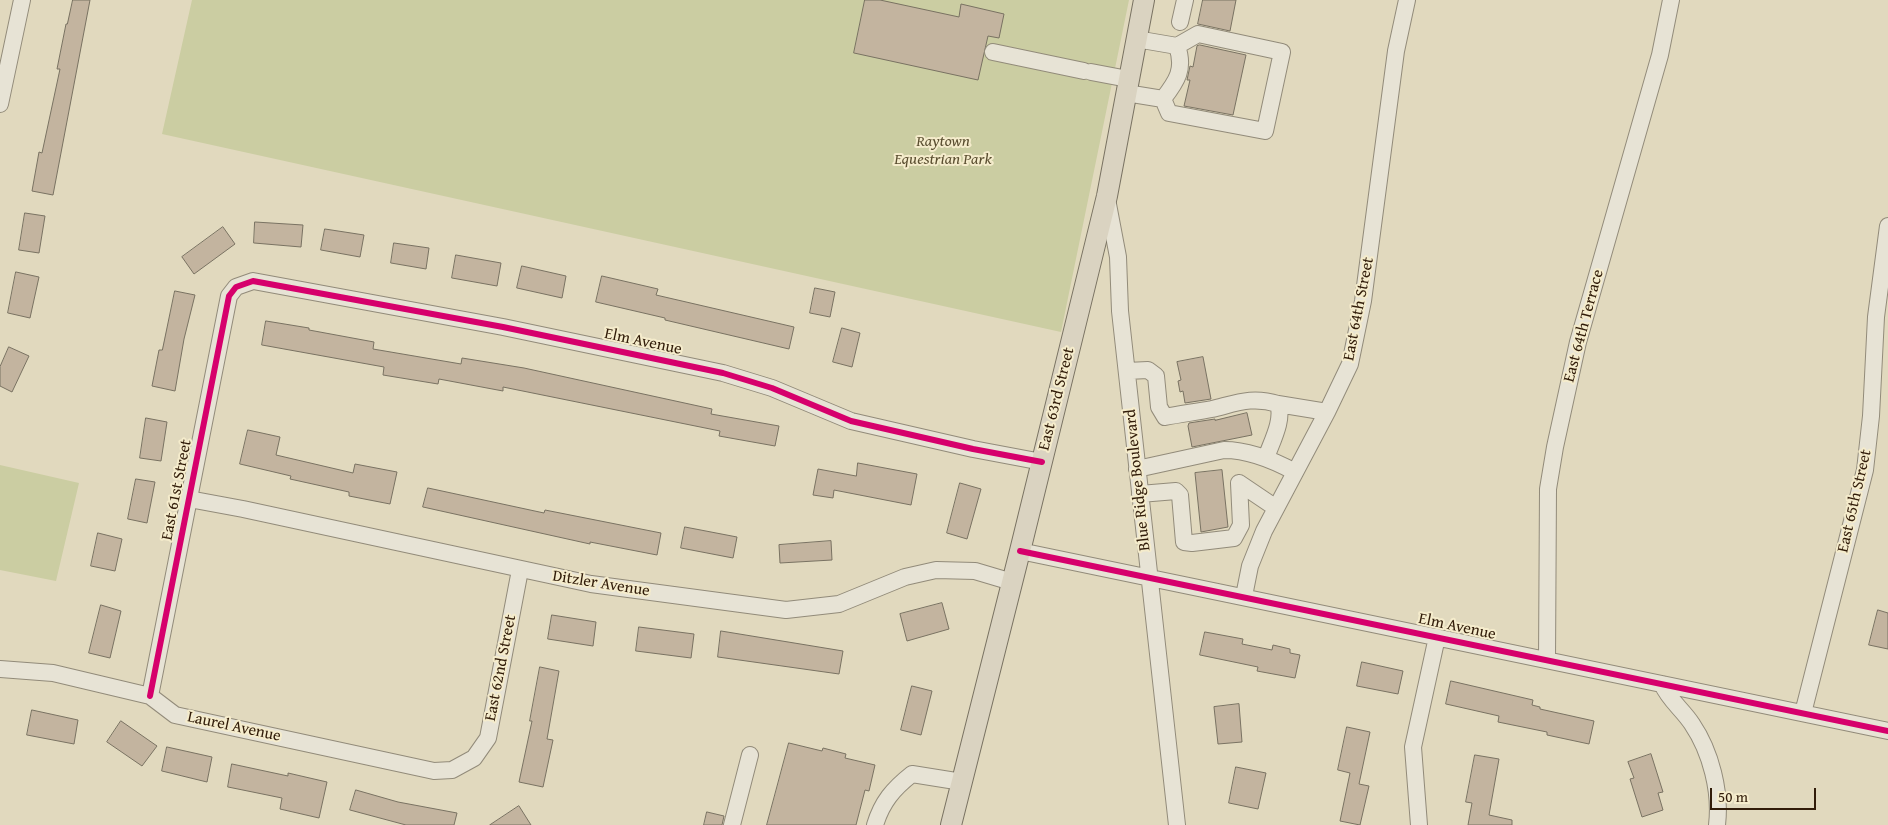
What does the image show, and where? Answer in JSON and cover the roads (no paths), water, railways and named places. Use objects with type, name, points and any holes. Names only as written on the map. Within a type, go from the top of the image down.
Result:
[{"type":"main road","name":"East 63rd Street","points":[[951,825],[1107,196],[1144,0]]},
{"type":"street","points":[[0,104],[5,55],[22,0]]},
{"type":"street","points":[[1180,22],[1184,0]]},
{"type":"street","name":"East 64th Street","points":[[1244,596],[1250,566],[1264,530],[1327,412],[1350,364],[1363,301],[1396,51],[1407,0]]},
{"type":"street","name":"East 64th Terrace","points":[[1547,660],[1548,489],[1555,447],[1578,342],[1660,55],[1671,0]]},
{"type":"street","points":[[993,52],[1088,72],[1163,99],[1169,113],[1265,131],[1282,52],[1198,34],[1177,46],[1136,39]]},
{"type":"street","points":[[1163,99],[1176,82],[1181,59],[1177,46]]},
{"type":"street","name":"Blue Ridge Boulevard","points":[[1107,196],[1118,258],[1120,311],[1177,825]]},
{"type":"street","name":"East 65th Street","points":[[1802,713],[1865,470],[1871,416],[1876,317],[1888,226]]},
{"type":"street","name":"Elm Avenue","points":[[233,291],[236,287],[253,281],[503,327],[723,373],[772,388],[851,421],[973,450],[1042,462]]},
{"type":"street","name":"East 61st Street","points":[[150,696],[229,296],[233,291]]},
{"type":"street","points":[[1127,372],[1148,370],[1156,376],[1159,407],[1165,417],[1243,400],[1265,400],[1327,412]]},
{"type":"street","points":[[1266,458],[1279,418],[1280,409],[1278,404]]},
{"type":"street","points":[[1137,470],[1224,450],[1237,450],[1276,461],[1295,472]]},
{"type":"street","points":[[1140,494],[1176,491],[1180,495],[1184,542],[1192,543],[1234,538],[1241,524],[1239,483],[1276,508]]},
{"type":"street","name":"Ditzler Avenue","points":[[189,499],[591,584],[786,610],[839,604],[905,577],[936,570],[975,571],[1012,582]]},
{"type":"street","name":"Elm Avenue","points":[[1020,551],[1244,596],[1888,732]]},
{"type":"street","name":"East 62nd Street","points":[[470,760],[474,758],[488,738],[520,570]]},
{"type":"street","points":[[1419,825],[1412,747],[1437,637]]},
{"type":"street","name":"Laurel Avenue","points":[[0,669],[53,673],[150,696],[175,714],[434,771],[452,770],[470,760]]},
{"type":"street","points":[[1662,684],[1665,692],[1692,724],[1706,751],[1716,785],[1718,825]]},
{"type":"street","points":[[732,825],[750,755]]},
{"type":"street","points":[[875,825],[879,811],[894,789],[912,774],[962,782]]},
{"type":"park label","name":"Raytown Equestrian Park","points":[[943,151]]}]
